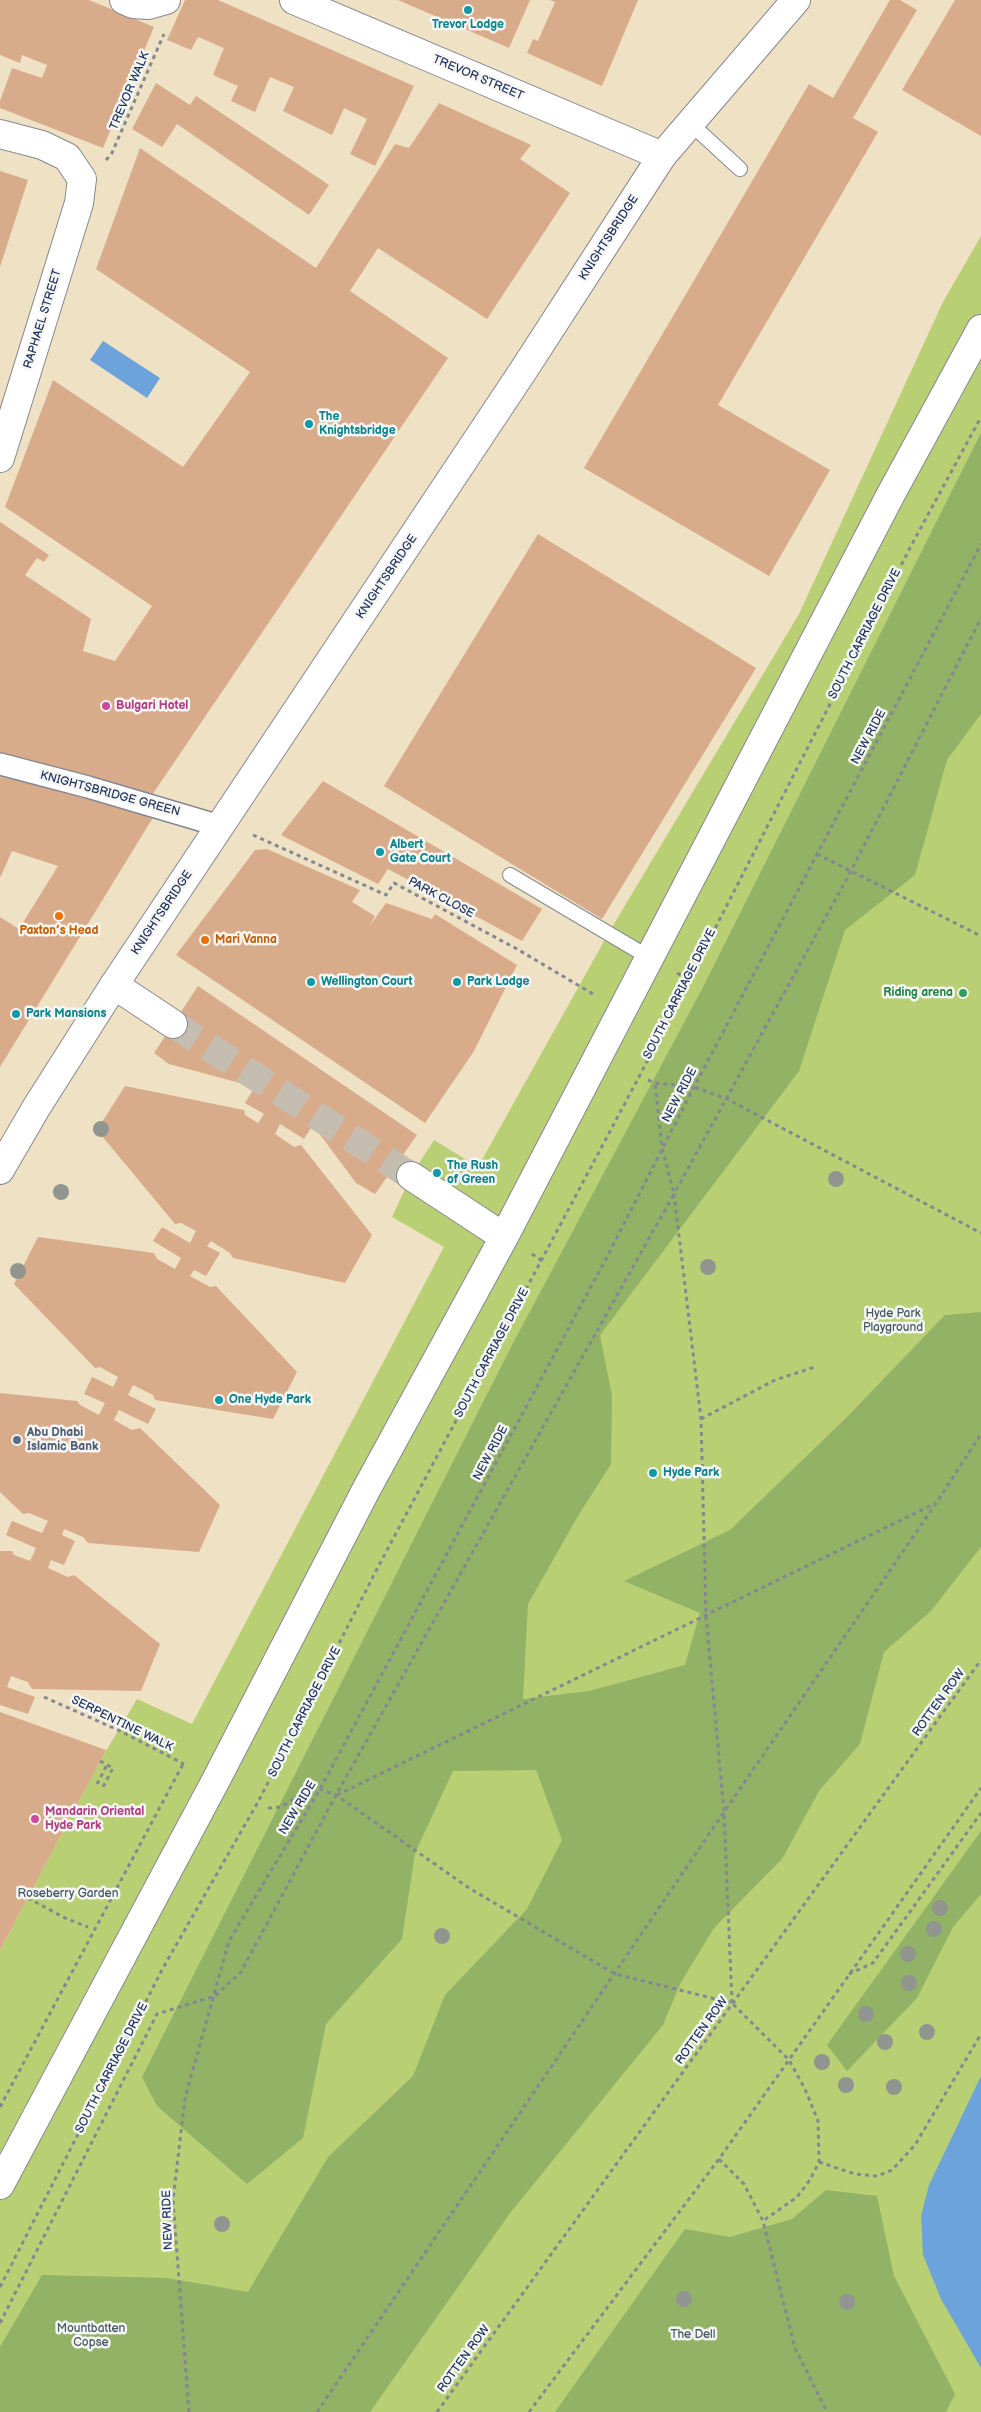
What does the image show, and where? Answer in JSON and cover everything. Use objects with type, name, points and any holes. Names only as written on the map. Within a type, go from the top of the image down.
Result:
[{"type":"street","points":[[124,0],[133,4],[148,5],[167,13]]},
{"type":"street","name":"TREVOR STREET","points":[[294,0],[662,156]]},
{"type":"street","name":"KNIGHTSBRIDGE","points":[[0,1170],[36,1108],[114,985],[524,371],[662,156],[796,0]]},
{"type":"street","points":[[0,134],[42,146],[67,157],[82,179]]},
{"type":"street","name":"RAPHAEL STREET","points":[[0,458],[79,203],[82,179]]},
{"type":"street","points":[[0,2185],[216,1780],[366,1490],[504,1237],[887,503],[981,329]]},
{"type":"street","name":"KNIGHTSBRIDGE GREEN","points":[[0,764],[88,787],[220,826]]},
{"type":"street","points":[[114,985],[173,1024]]},
{"type":"street","points":[[411,1176],[504,1237]]},
{"type":"lane","points":[[690,123],[740,169]]},
{"type":"lane","points":[[510,875],[650,958]]},
{"type":"path","name":"TREVOR WALK","points":[[82,179],[112,155],[167,13]]},
{"type":"path","name":"SOUTH CARRIAGE DRIVE","points":[[0,2287],[163,1968],[258,1802],[382,1560],[640,1075],[912,544],[981,417]]},
{"type":"path","name":"NEW RIDE","points":[[189,2412],[173,2200],[185,2098],[229,1941],[320,1789],[608,1255],[694,1087],[981,544]]},
{"type":"path","points":[[0,2323],[157,2014],[215,1996],[241,1972],[336,1795],[727,1099],[851,871],[981,618]]},
{"type":"path","name":"PARK CLOSE","points":[[220,826],[262,837],[386,895],[394,883],[517,949],[622,1010]]},
{"type":"path","points":[[817,854],[981,936]]},
{"type":"path","points":[[648,1080],[655,1083],[694,1087],[727,1099],[981,1233]]},
{"type":"path","points":[[655,1083],[662,1148],[674,1194],[701,1419],[706,1614],[724,1812],[732,2004]]},
{"type":"path","points":[[701,1419],[775,1380],[815,1368]]},
{"type":"path","points":[[317,2412],[724,1812],[938,1502],[981,1434]]},
{"type":"path","points":[[336,1795],[938,1502]]},
{"type":"path","name":"ROTTEN ROW","points":[[437,2412],[981,1660]]},
{"type":"path","name":"SERPENTINE WALK","points":[[44,1697],[118,1730],[191,1768]]},
{"type":"path","points":[[100,1761],[113,1768],[103,1787]]},
{"type":"path","points":[[0,2107],[183,1764]]},
{"type":"path","points":[[97,1784],[107,1765]]},
{"type":"path","points":[[529,2412],[719,2159],[981,1788]]},
{"type":"path","points":[[268,1808],[281,1807],[303,1792],[320,1789],[336,1795],[469,1888],[614,1974],[732,2004],[789,2060],[805,2089],[818,2120],[819,2162],[810,2180],[796,2197],[763,2221]]},
{"type":"path","points":[[849,1974],[873,1963],[981,1813]]},
{"type":"path","points":[[28,1898],[88,1927]]},
{"type":"path","points":[[819,2162],[855,2174],[877,2176],[892,2170],[915,2145],[981,2034]]},
{"type":"path","points":[[719,2159],[744,2184],[763,2221],[796,2348],[827,2412]]},
{"type":"green space","name":"Hyde Park","points":[[981,236],[981,2412],[0,2412],[0,1950],[100,1761],[137,1699],[192,1724],[444,1247],[392,1217],[411,1176],[434,1140],[478,1167],[608,934],[799,614],[943,302]]},
{"type":"green space","name":"Mountbatten Copse","points":[[981,433],[981,714],[947,760],[915,875],[845,930],[799,1071],[600,1335],[612,1396],[611,1464],[578,1516],[528,1604],[523,1699],[589,1691],[685,1665],[700,1613],[624,1581],[730,1530],[847,1417],[945,1315],[981,1312],[981,1547],[931,1611],[884,1652],[860,1744],[819,1791],[782,1859],[714,1928],[681,1982],[663,2025],[510,2213],[370,2412],[0,2412],[0,2347],[42,2275],[167,2278],[248,2292],[328,2157],[413,2076],[445,1995],[527,1909],[562,1840],[536,1770],[453,1771],[415,1853],[402,1939],[326,2024],[303,2138],[247,2184],[157,2106],[142,2077],[511,1347],[703,987]]},
{"type":"green space","points":[[981,1831],[981,1894],[953,1927],[917,1998],[847,2071],[827,2045]]},
{"type":"green space","name":"The Dell","points":[[826,2190],[877,2196],[894,2276],[955,2394],[946,2412],[555,2412],[685,2229],[730,2237],[792,2219]]},
{"type":"water","points":[[103,341],[160,378],[147,398],[90,360]]},
{"type":"water","points":[[981,2076],[981,2368],[941,2299],[923,2255],[921,2216],[929,2185]]},
{"type":"building","points":[[0,0],[89,0],[154,27],[103,148],[0,108],[0,101],[12,68],[42,78],[47,65],[22,55],[20,63],[0,55]]},
{"type":"building","points":[[185,0],[218,0],[414,86],[375,166],[350,154],[367,119],[344,108],[332,135],[283,111],[294,87],[270,77],[255,112],[231,101],[238,86],[213,75],[224,48],[198,37],[191,50],[167,40]]},
{"type":"building","points":[[398,0],[530,0],[509,48]]},
{"type":"building","points":[[550,0],[638,0],[602,86],[527,53],[533,39],[538,41],[555,2]]},
{"type":"building","points":[[890,0],[900,0],[917,10],[853,118],[878,132],[718,405],[830,470],[769,576],[584,468],[809,84],[833,98]]},
{"type":"building","points":[[955,0],[981,0],[981,136],[902,90]]},
{"type":"building","points":[[156,83],[190,105],[196,96],[329,185],[309,215],[177,124],[162,147],[132,129]]},
{"type":"building","name":"The Knightsbridge","points":[[439,103],[531,145],[520,159],[570,193],[487,319],[378,248],[350,291],[448,358],[150,798],[0,758],[0,522],[49,555],[44,562],[37,558],[25,575],[91,619],[83,651],[115,661],[152,606],[5,507],[53,380],[183,467],[250,372],[96,269],[140,148],[316,268],[395,144],[409,148]]},
{"type":"building","points":[[0,171],[28,180],[0,267]]},
{"type":"building","points":[[538,534],[756,668],[602,919],[384,786]]},
{"type":"building","points":[[18,773],[154,816],[0,1067],[0,917],[19,929],[58,866],[12,851],[0,878],[0,777],[14,780]]},
{"type":"building","name":"Albert Gate Court","points":[[323,781],[542,909],[522,941],[388,869],[378,884],[281,835]]},
{"type":"building","name":"Wellington Court","points":[[267,849],[360,890],[352,902],[375,916],[369,927],[386,903],[432,919],[435,914],[517,965],[474,1051],[425,1123],[176,955],[255,850]]},
{"type":"building","name":"One Hyde Park","points":[[198,986],[417,1135],[375,1194],[356,1183],[313,1125],[304,1139],[280,1124],[275,1134],[294,1147],[301,1145],[372,1235],[345,1283],[233,1258],[230,1253],[211,1241],[207,1246],[220,1253],[206,1276],[194,1270],[190,1276],[210,1287],[216,1286],[297,1372],[273,1419],[155,1400],[153,1395],[133,1385],[128,1395],[156,1409],[148,1424],[119,1410],[114,1420],[132,1430],[140,1428],[220,1505],[199,1552],[88,1543],[83,1537],[64,1529],[62,1535],[75,1541],[64,1565],[51,1560],[48,1568],[68,1577],[74,1575],[160,1644],[141,1691],[32,1689],[28,1682],[11,1676],[7,1687],[35,1697],[28,1714],[0,1705],[0,1551],[12,1551],[14,1555],[30,1561],[36,1548],[6,1535],[12,1521],[42,1533],[48,1521],[29,1513],[23,1514],[0,1492],[0,1393],[77,1401],[80,1405],[99,1415],[105,1403],[84,1394],[92,1377],[113,1387],[118,1377],[100,1367],[95,1368],[14,1284],[38,1237],[154,1253],[157,1259],[175,1269],[181,1258],[153,1241],[162,1227],[190,1243],[196,1231],[181,1223],[175,1224],[97,1130],[125,1086],[244,1110],[245,1115],[258,1123],[264,1114],[245,1103],[255,1087],[169,1064],[154,1053]]},
{"type":"building","name":"Mandarin Oriental Hyde Park","points":[[0,1712],[106,1750],[0,1950]]},
{"type":"tunnel","points":[[173,1024],[411,1176]]},
{"type":"place","name":"Trevor Lodge","points":[[468,10]]},
{"type":"place","name":"The Knightsbridge","points":[[309,424]]},
{"type":"place","name":"Bulgari Hotel","points":[[106,706]]},
{"type":"place","name":"Albert Gate Court","points":[[380,852]]},
{"type":"place","name":"Paxton’s Head","points":[[59,916]]},
{"type":"place","name":"Mari Vanna","points":[[205,940]]},
{"type":"place","name":"Wellington Court","points":[[311,982]]},
{"type":"place","name":"Park Lodge","points":[[457,982]]},
{"type":"place","name":"Riding arena","points":[[963,993]]},
{"type":"place","name":"Park Mansions","points":[[16,1014]]},
{"type":"place","name":"The Rush of Green","points":[[437,1173]]},
{"type":"place","name":"One Hyde Park","points":[[219,1400]]},
{"type":"place","name":"Abu Dhabi Islamic Bank","points":[[17,1440]]},
{"type":"place","name":"Hyde Park","points":[[653,1473]]},
{"type":"place","name":"Mandarin Oriental Hyde Park","points":[[35,1819]]},
{"type":"park label","name":"Hyde Park Playground","points":[[893,1321]]},
{"type":"park label","name":"Roseberry Garden","points":[[68,1894]]}]
